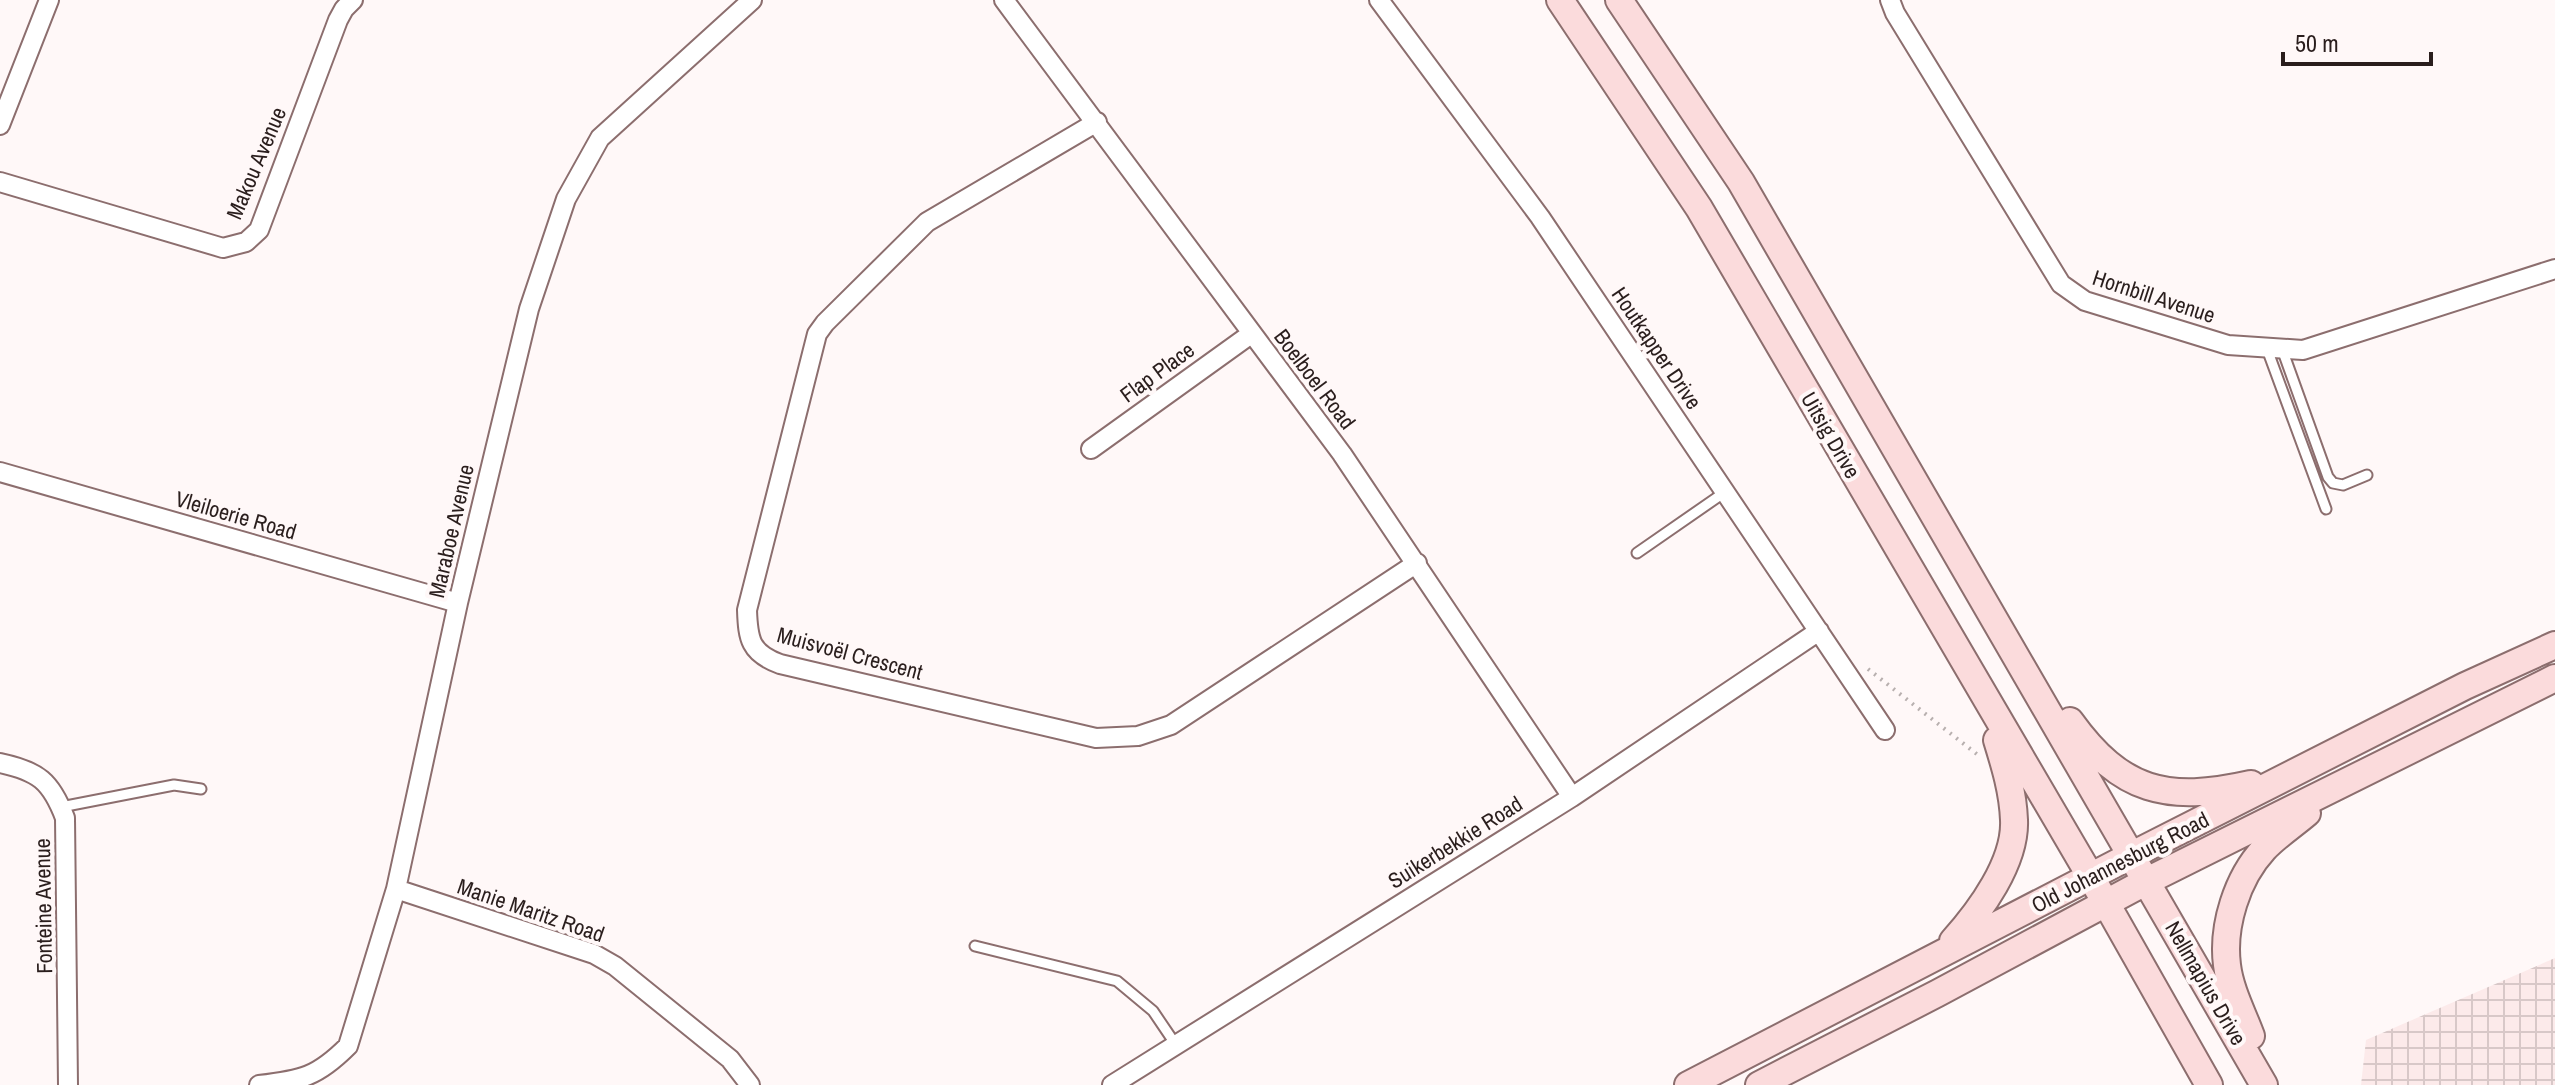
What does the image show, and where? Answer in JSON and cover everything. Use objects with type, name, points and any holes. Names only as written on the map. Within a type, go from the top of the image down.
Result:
[{"type":"main road","name":"Uitsig Drive","points":[[1560,0],[1699,208],[1984,700],[2106,903]]},
{"type":"main road","points":[[1619,0],[1741,182],[2132,855]]},
{"type":"main road","points":[[1995,618],[2086,744],[2107,765],[2137,784],[2171,793],[2213,793],[2260,782],[2318,762]]},
{"type":"main road","name":"Old Johannesburg Road","points":[[1688,1085],[2465,686],[2555,645]]},
{"type":"main road","name":"Old Johannesburg Road","points":[[1759,1085],[2147,881],[2555,678]]},
{"type":"main road","points":[[1943,953],[1986,901],[2006,862],[2015,823],[2009,779],[1984,700]]},
{"type":"main road","points":[[2270,1085],[2229,976],[2226,947],[2231,915],[2244,878],[2265,847],[2341,786]]},
{"type":"main road","name":"Nellmapius Drive","points":[[2132,855],[2264,1085]]},
{"type":"main road","points":[[2106,903],[2209,1085]]},
{"type":"street","points":[[0,125],[49,0]]},
{"type":"street","name":"Makou Avenue","points":[[0,182],[223,248],[246,242],[259,230],[340,16],[353,0]]},
{"type":"street","name":"Maraboe Avenue","points":[[259,1085],[310,1076],[329,1065],[348,1046],[396,889],[458,603],[529,309],[566,199],[600,138],[752,0]]},
{"type":"street","name":"Boelboel Road","points":[[1004,0],[1342,454],[1572,797]]},
{"type":"street","name":"Houtkapper Drive","points":[[1379,0],[1540,217],[1885,730]]},
{"type":"street","name":"Hornbill Avenue","points":[[1890,0],[1895,13],[2061,284],[2085,301],[2228,345],[2303,350],[2555,269]]},
{"type":"street","name":"Muisvoël Crescent","points":[[1097,122],[927,222],[817,334],[747,610],[748,636],[759,654],[780,664],[1096,738],[1138,736],[1171,725],[1417,563]]},
{"type":"street","name":"Flap Place","points":[[1091,449],[1251,334]]},
{"type":"street","name":"Vleiloerie Road","points":[[0,472],[458,603]]},
{"type":"street","name":"Suikerbekkie Road","points":[[1112,1085],[1572,797],[1819,631]]},
{"type":"street","name":"Fonteine Avenue","points":[[0,763],[26,769],[47,784],[61,807],[67,834],[68,1085]]},
{"type":"street","name":"Manie Maritz Road","points":[[396,889],[594,954],[615,966],[730,1059],[750,1085]]},
{"type":"lane","points":[[2275,349],[2328,477],[2333,483],[2343,485],[2367,475]]},
{"type":"lane","points":[[2275,349],[2326,509]]},
{"type":"lane","points":[[1637,553],[1725,492]]},
{"type":"lane","points":[[61,807],[174,785],[201,789]]},
{"type":"lane","points":[[975,946],[1117,981],[1153,1011],[1176,1045]]},
{"type":"path","points":[[1866,668],[2009,779]]},
{"type":"shaded area","points":[[2555,958],[2555,1085],[2361,1085],[2366,1040]]}]
